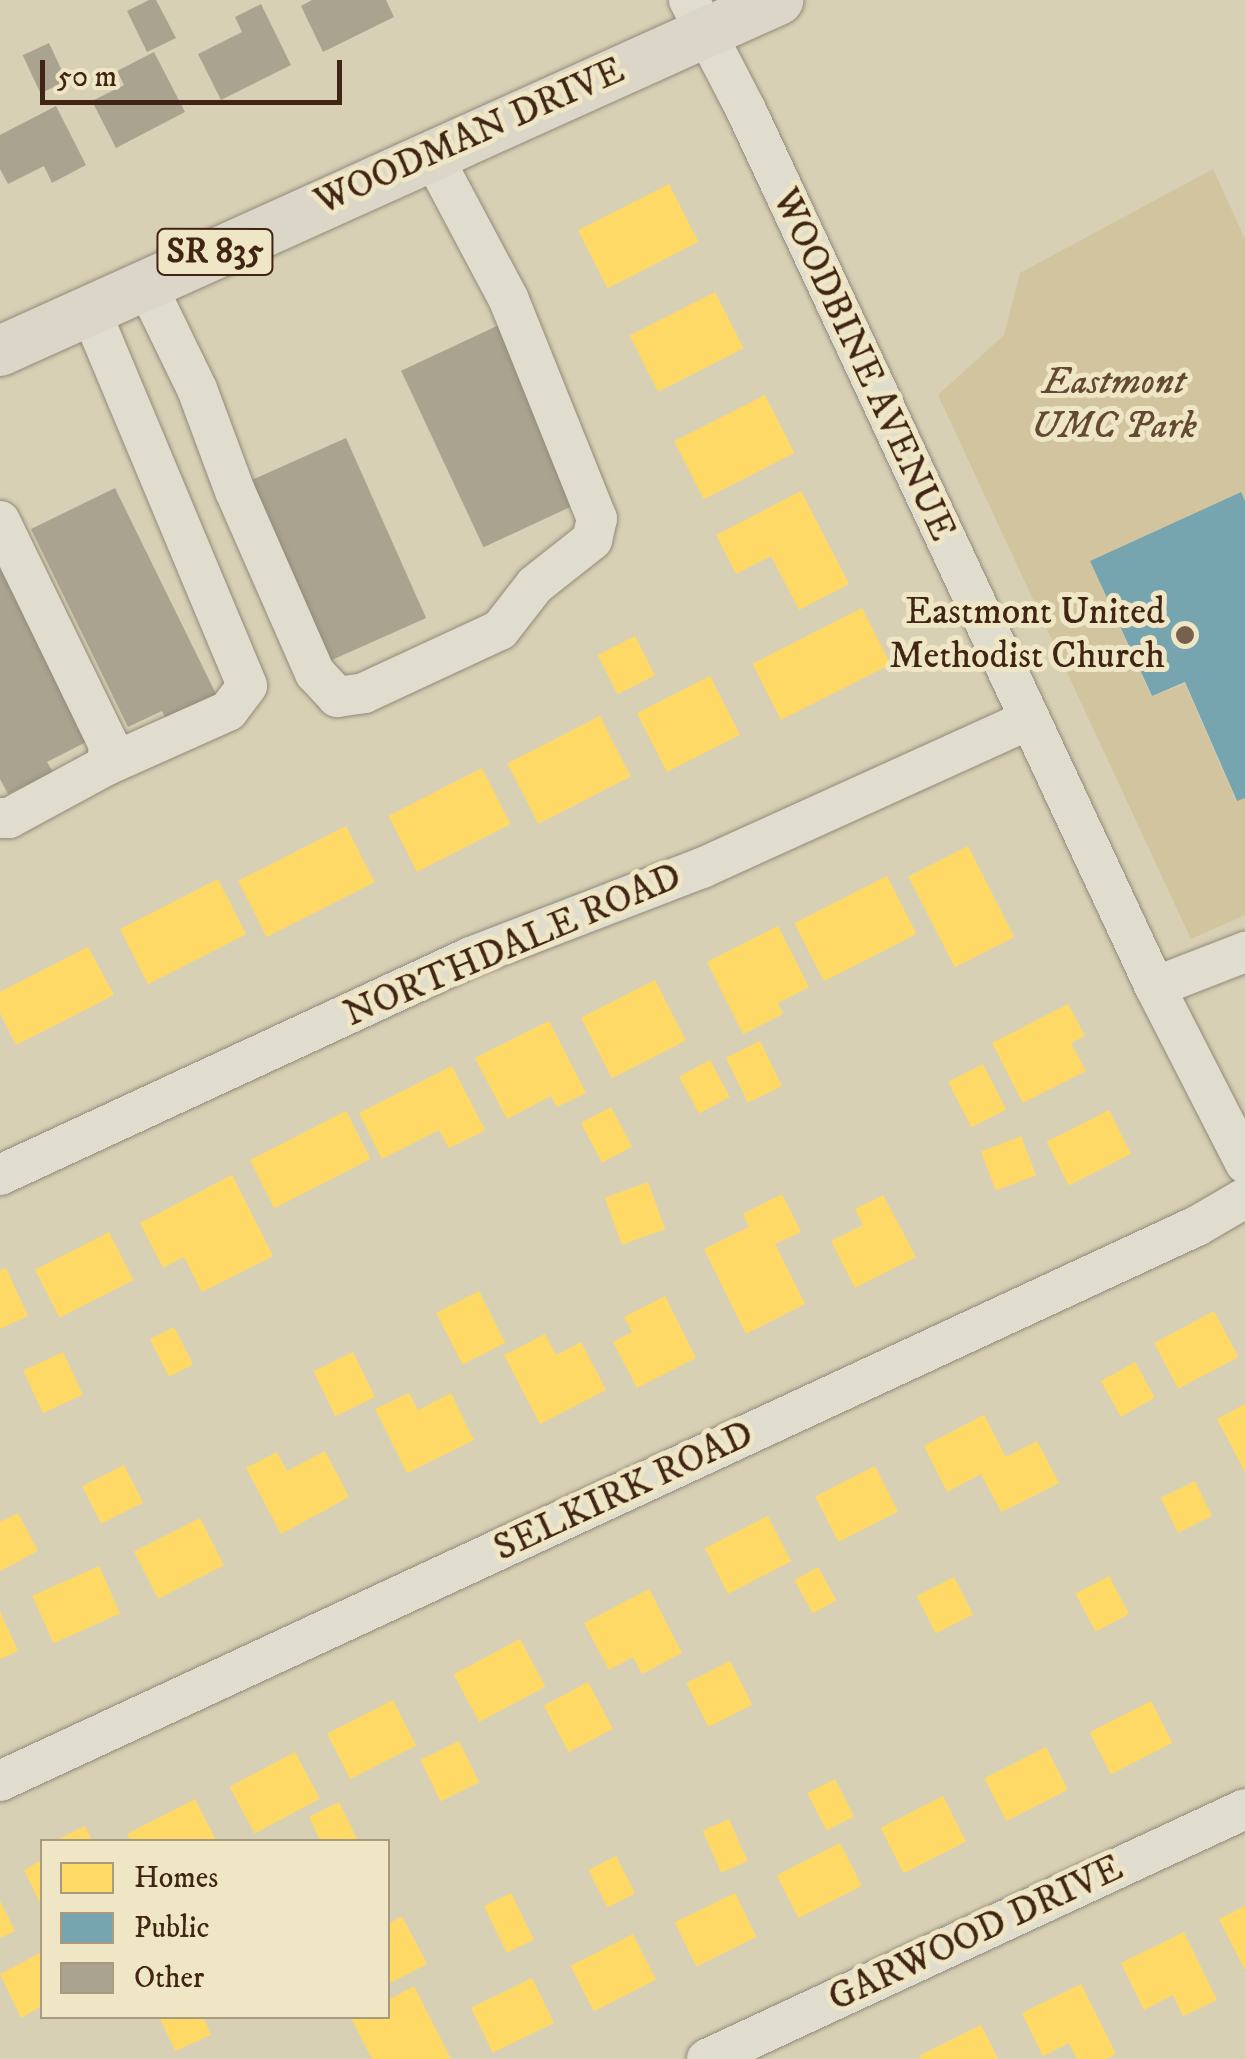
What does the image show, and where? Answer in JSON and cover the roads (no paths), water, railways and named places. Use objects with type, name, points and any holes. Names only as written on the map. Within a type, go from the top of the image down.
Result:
[{"type":"main road","name":"WOODMAN DRIVE","points":[[0,352],[431,153],[697,16],[778,0]]},
{"type":"street","name":"WOODBINE AVENUE","points":[[697,16],[746,110],[1155,988],[1245,1163]]},
{"type":"street","points":[[146,284],[197,389],[236,491],[315,673],[337,697],[352,697],[381,686],[500,630],[535,585],[592,540],[597,519],[508,298],[431,153]]},
{"type":"street","points":[[0,818],[9,818],[107,764],[228,711],[247,686],[90,310]]},
{"type":"street","points":[[0,521],[108,745],[107,764]]},
{"type":"street","name":"NORTHDALE ROAD","points":[[0,1174],[471,957],[702,868],[1028,720]]},
{"type":"street","points":[[1155,988],[1245,952]]},
{"type":"street","name":"SELKIRK ROAD","points":[[0,1781],[1198,1226],[1245,1198]]},
{"type":"street","name":"GARWOOD DRIVE","points":[[707,2059],[1245,1809]]},
{"type":"place","name":"Eastmont United Methodist Church","points":[[1185,635]]},
{"type":"park label","name":"Eastmont UMC Park","points":[[1114,404]]}]
